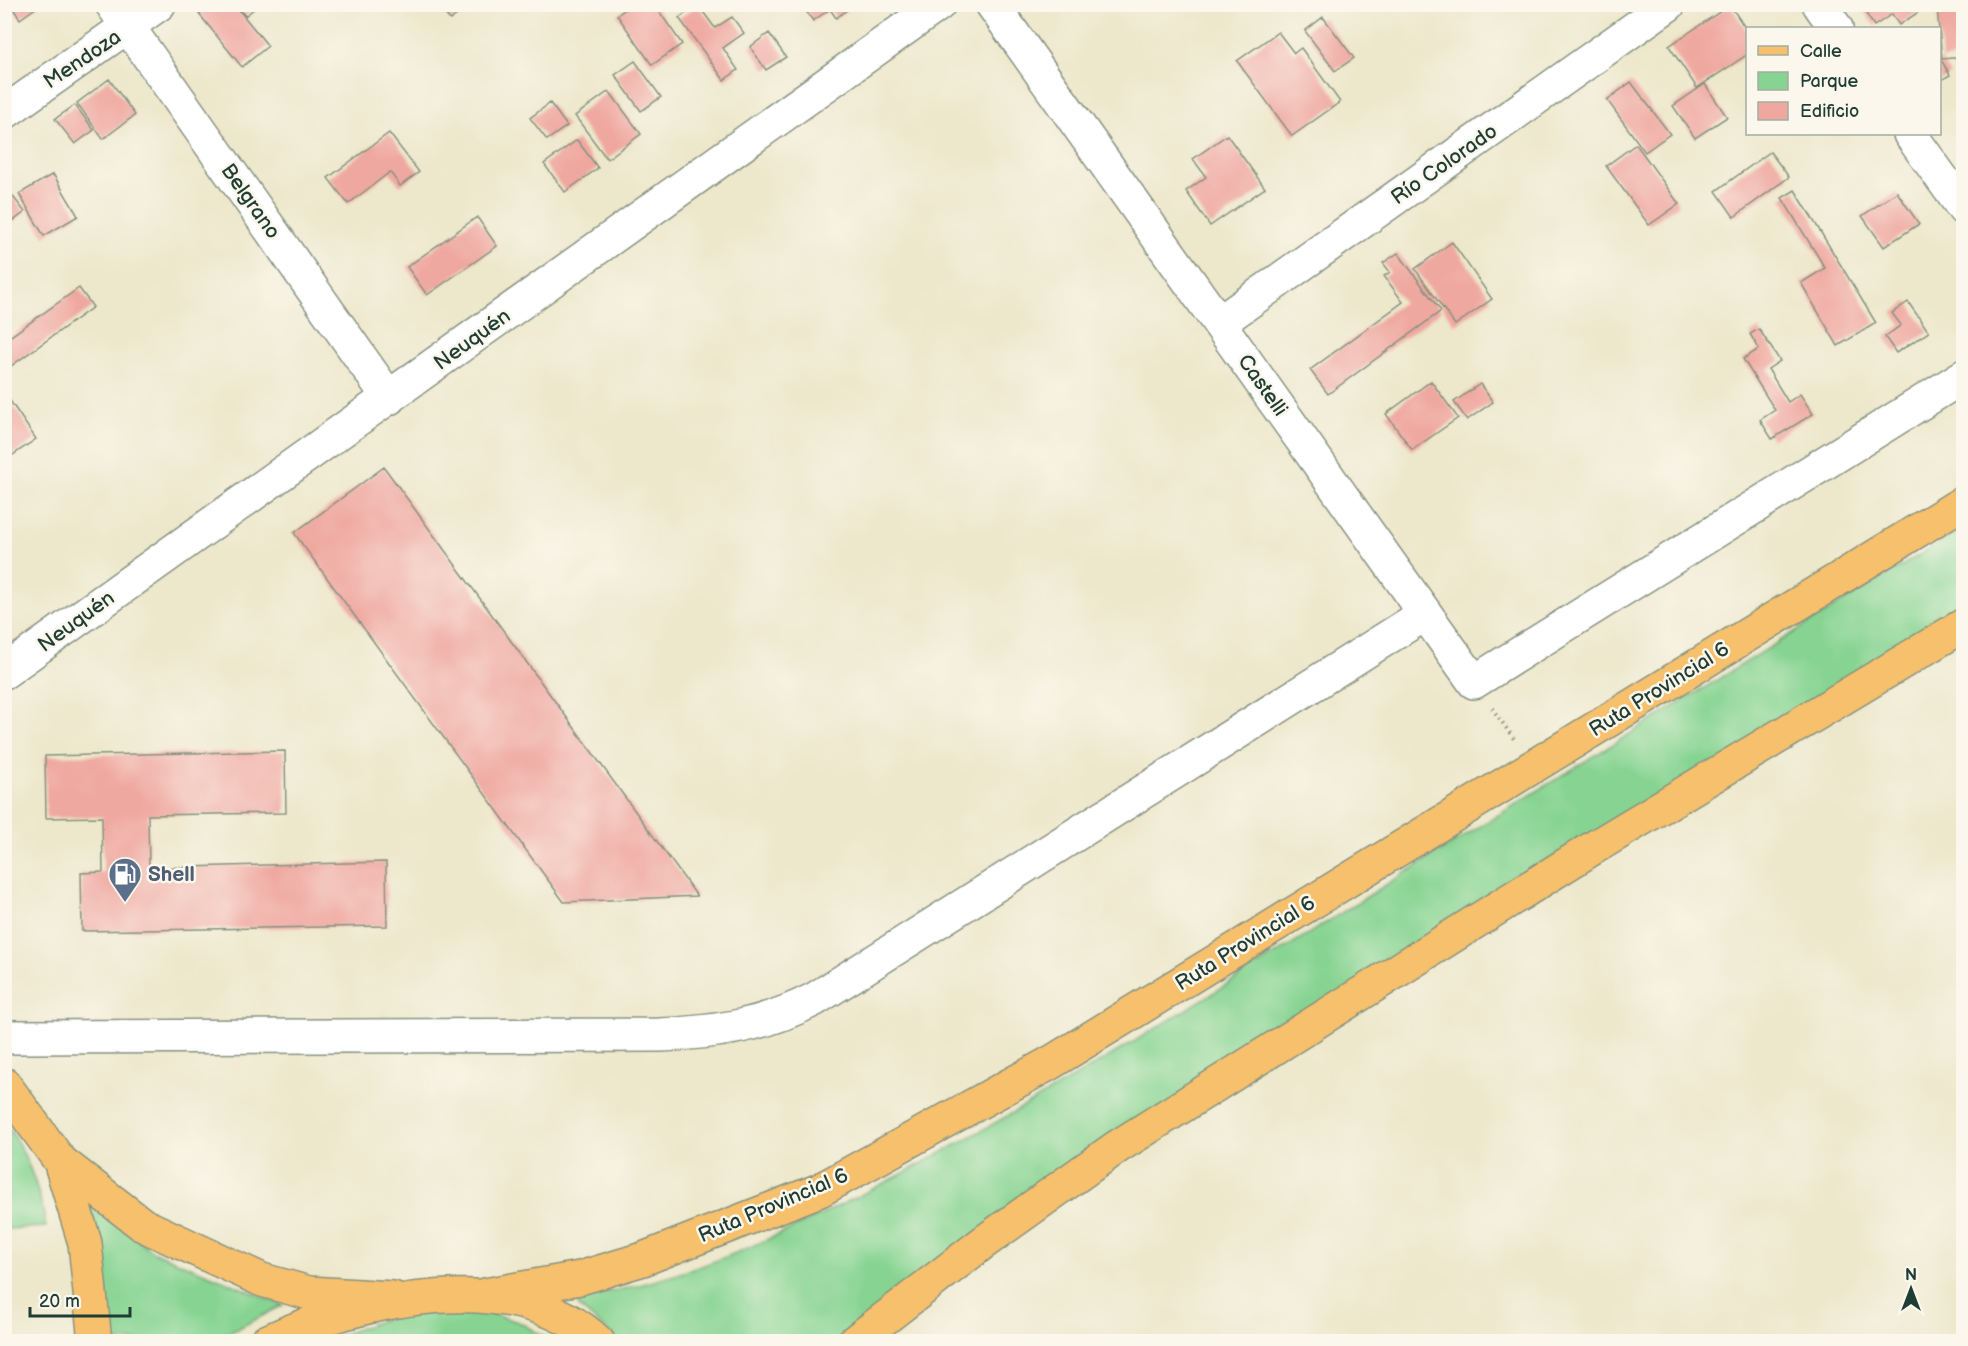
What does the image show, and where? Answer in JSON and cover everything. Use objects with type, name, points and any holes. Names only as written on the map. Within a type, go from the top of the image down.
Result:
[{"type":"main road","name":"Ruta Provincial 6","points":[[485,1295],[580,1278],[643,1259],[820,1190],[1052,1062],[1964,502]]},
{"type":"main road","points":[[854,1341],[984,1242],[1117,1147],[1588,851],[1964,625]]},
{"type":"main road","points":[[4,1084],[60,1161],[143,1225],[262,1280],[309,1293],[406,1299],[485,1295],[547,1310],[598,1341]]},
{"type":"main road","points":[[60,1161],[85,1243],[95,1341]]},
{"type":"main road","points":[[266,1341],[317,1323],[406,1299]]},
{"type":"street","name":"Mendoza","points":[[4,112],[120,16],[159,4]]},
{"type":"street","name":"Neuquén","points":[[4,672],[939,4]]},
{"type":"street","name":"Castelli","points":[[992,4],[1474,682]]},
{"type":"street","name":"Río Colorado","points":[[1219,323],[1670,4]]},
{"type":"street","points":[[1819,4],[1835,27]]},
{"type":"street","name":"Belgrano","points":[[120,16],[389,398]]},
{"type":"street","points":[[1911,135],[1964,209]]},
{"type":"street","points":[[1474,682],[1964,376]]},
{"type":"street","points":[[4,1037],[660,1035],[707,1033],[766,1021],[815,999],[1425,614]]},
{"type":"path","points":[[1474,682],[1534,766]]},
{"type":"green space","points":[[1963,528],[1963,612],[853,1327],[836,1341],[619,1341],[579,1307],[577,1302],[581,1297],[623,1289],[705,1265],[785,1232],[961,1142],[1198,1003]]},
{"type":"green space","points":[[5,1122],[32,1172],[46,1227],[5,1229]]},
{"type":"green space","points":[[82,1195],[154,1252],[283,1305],[214,1341],[106,1341]]},
{"type":"green space","points":[[481,1310],[521,1323],[550,1341],[321,1342],[386,1319],[420,1312]]},
{"type":"building","points":[[10,4],[41,4],[20,19]]},
{"type":"building","points":[[210,4],[234,4],[268,46],[242,67],[199,14]]},
{"type":"building","points":[[236,4],[260,4],[245,16]]},
{"type":"building","points":[[633,4],[654,4],[682,44],[652,65],[617,15]]},
{"type":"building","points":[[801,4],[855,4],[836,18],[830,9],[813,21]]},
{"type":"building","points":[[1860,4],[1931,4],[1899,25],[1892,14],[1874,26]]},
{"type":"building","points":[[438,5],[462,5],[465,9],[450,20]]},
{"type":"building","points":[[698,5],[715,28],[732,17],[744,33],[723,48],[738,70],[724,80],[679,18]]},
{"type":"building","points":[[1730,5],[1746,29],[1746,55],[1697,88],[1669,46]]},
{"type":"building","points":[[1964,6],[1964,57],[1942,59],[1941,27],[1939,27],[1937,8]]},
{"type":"building","points":[[1323,17],[1354,58],[1335,71],[1305,31]]},
{"type":"building","points":[[1278,32],[1294,53],[1301,48],[1340,102],[1292,136],[1237,61]]},
{"type":"building","points":[[769,33],[786,57],[766,70],[750,47]]},
{"type":"building","points":[[1941,60],[1950,75],[1941,80]]},
{"type":"building","points":[[635,61],[661,97],[641,111],[615,75]]},
{"type":"building","points":[[109,79],[135,115],[103,139],[77,103]]},
{"type":"building","points":[[1631,82],[1670,134],[1645,152],[1607,100]]},
{"type":"building","points":[[1705,84],[1727,117],[1695,138],[1673,106]]},
{"type":"building","points":[[609,91],[641,134],[607,159],[575,116]]},
{"type":"building","points":[[550,103],[567,126],[547,140],[530,118]]},
{"type":"building","points":[[75,105],[94,130],[75,144],[55,119]]},
{"type":"building","points":[[389,133],[419,172],[400,186],[390,172],[348,204],[328,178]]},
{"type":"building","points":[[1227,135],[1265,188],[1210,226],[1186,191],[1206,177],[1193,159]]},
{"type":"building","points":[[577,140],[598,168],[565,192],[544,164]]},
{"type":"building","points":[[1636,144],[1679,204],[1649,225],[1606,166]]},
{"type":"building","points":[[1770,152],[1789,177],[1734,217],[1716,191]]},
{"type":"building","points":[[53,174],[78,216],[44,236],[19,194]]},
{"type":"building","points":[[4,185],[25,212],[4,228]]},
{"type":"building","points":[[1795,190],[1876,323],[1838,346],[1801,283],[1825,268],[1782,198]]},
{"type":"building","points":[[1897,192],[1919,224],[1884,247],[1862,216]]},
{"type":"building","points":[[477,217],[497,246],[427,295],[407,267]]},
{"type":"building","points":[[1452,242],[1492,299],[1455,325],[1415,269]]},
{"type":"building","points":[[1398,253],[1441,311],[1328,394],[1310,370],[1403,302],[1384,276],[1390,272],[1383,263]]},
{"type":"building","points":[[79,288],[93,307],[4,371],[4,341]]},
{"type":"building","points":[[1908,302],[1929,332],[1896,353],[1885,337],[1901,325],[1892,313]]},
{"type":"building","points":[[1759,329],[1780,361],[1768,369],[1788,402],[1800,394],[1813,414],[1772,439],[1760,420],[1775,410],[1743,359],[1759,349],[1750,334]]},
{"type":"building","points":[[1431,381],[1458,418],[1412,450],[1386,414]]},
{"type":"building","points":[[1480,384],[1493,402],[1467,420],[1454,402]]},
{"type":"building","points":[[4,392],[36,439],[4,461]]},
{"type":"building","points":[[384,467],[697,896],[564,902],[294,533]]},
{"type":"building","points":[[285,751],[286,813],[148,815],[149,868],[386,862],[387,926],[82,931],[81,873],[103,872],[102,817],[46,818],[45,756]]},
{"type":"place","name":"Shell","points":[[125,903]]}]
